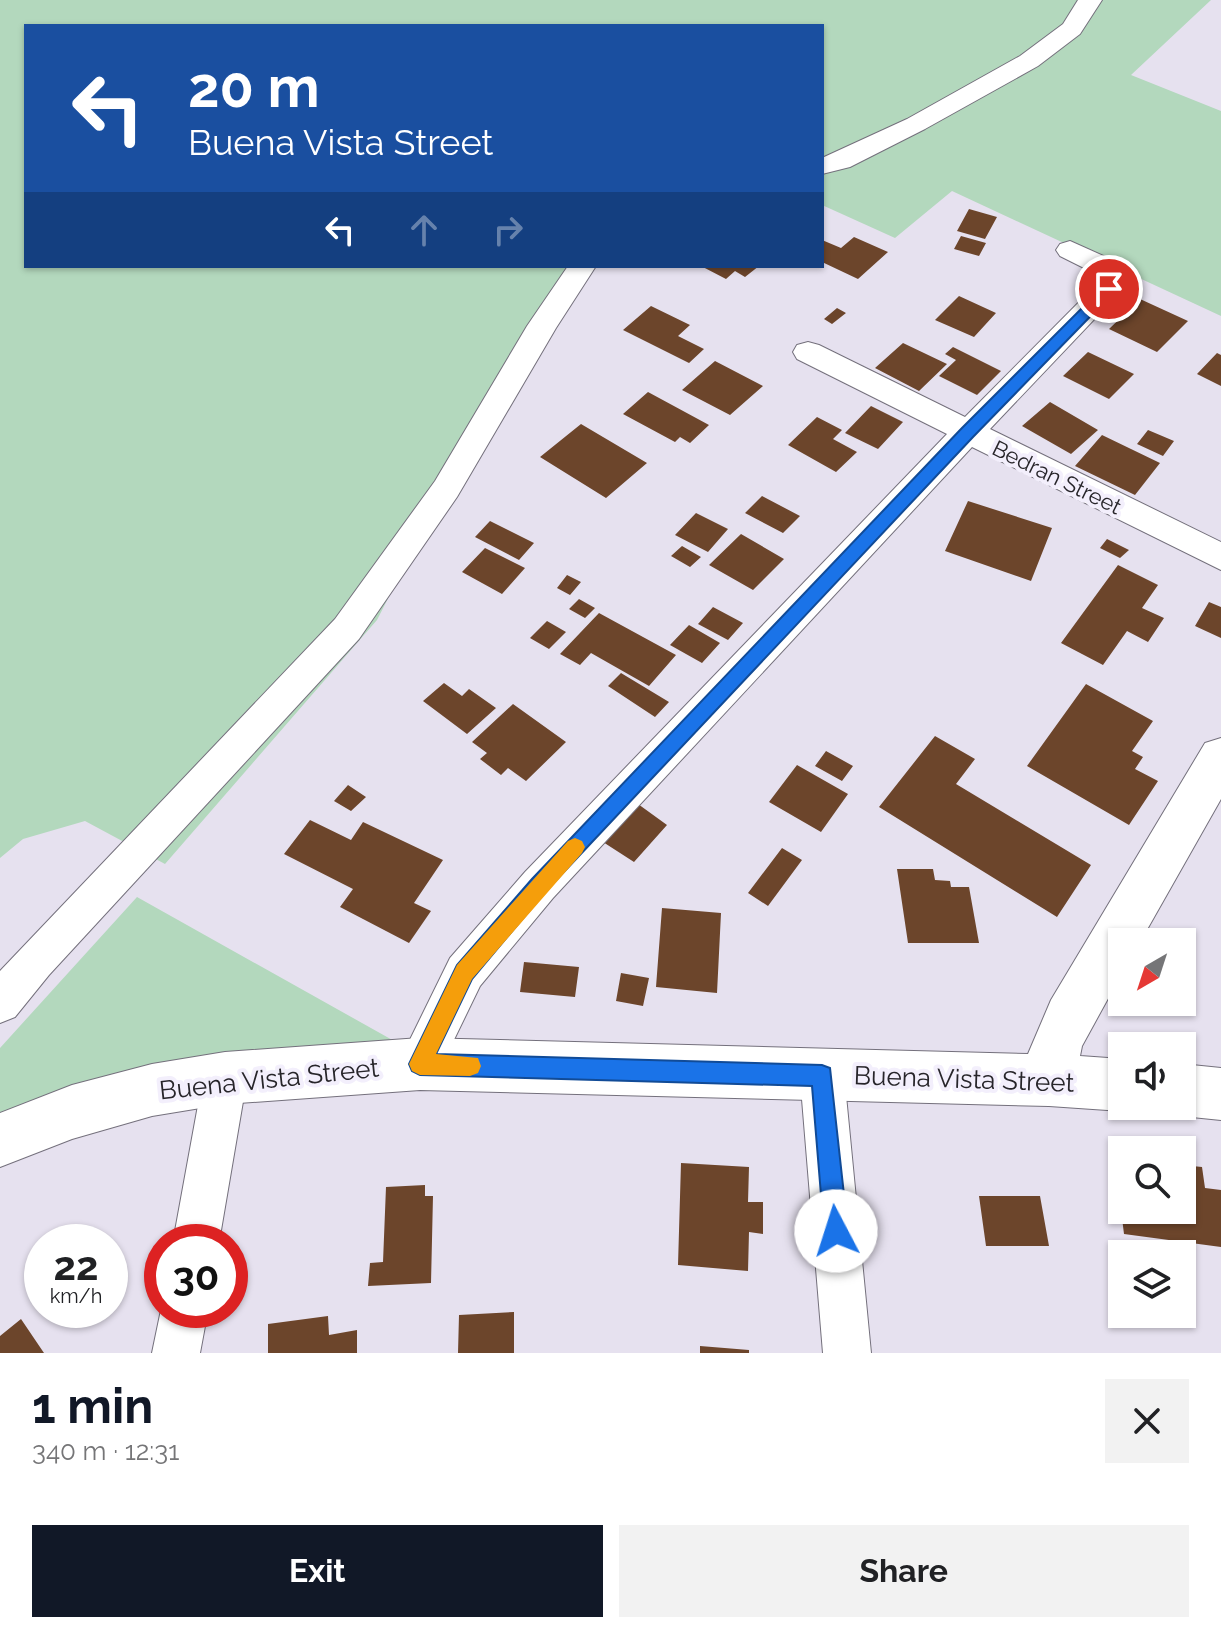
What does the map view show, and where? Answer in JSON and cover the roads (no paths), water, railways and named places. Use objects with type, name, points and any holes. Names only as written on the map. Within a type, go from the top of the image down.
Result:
[{"type":"main road","points":[[1049,1080],[1056,1046],[1069,1017],[1221,757]]},
{"type":"main road","name":"Buena Vista Street","points":[[0,1140],[72,1112],[152,1090],[225,1078],[420,1064],[1108,1084]]},
{"type":"main road","points":[[1196,1091],[1221,1094]]},
{"type":"street","points":[[824,165],[841,161],[916,124],[1029,61],[1072,29],[1090,0]]},
{"type":"street","points":[[420,1064],[465,972],[529,896],[967,433],[1109,289],[1098,264],[1070,250]]},
{"type":"street","points":[[0,1003],[34,962],[347,629],[446,489],[542,326],[581,268]]},
{"type":"street","name":"Bedran Street","points":[[808,352],[1221,557]]},
{"type":"street","points":[[822,1075],[847,1353]]},
{"type":"street","points":[[199,1224],[225,1078]]},
{"type":"street","points":[[176,1353],[181,1328]]}]
